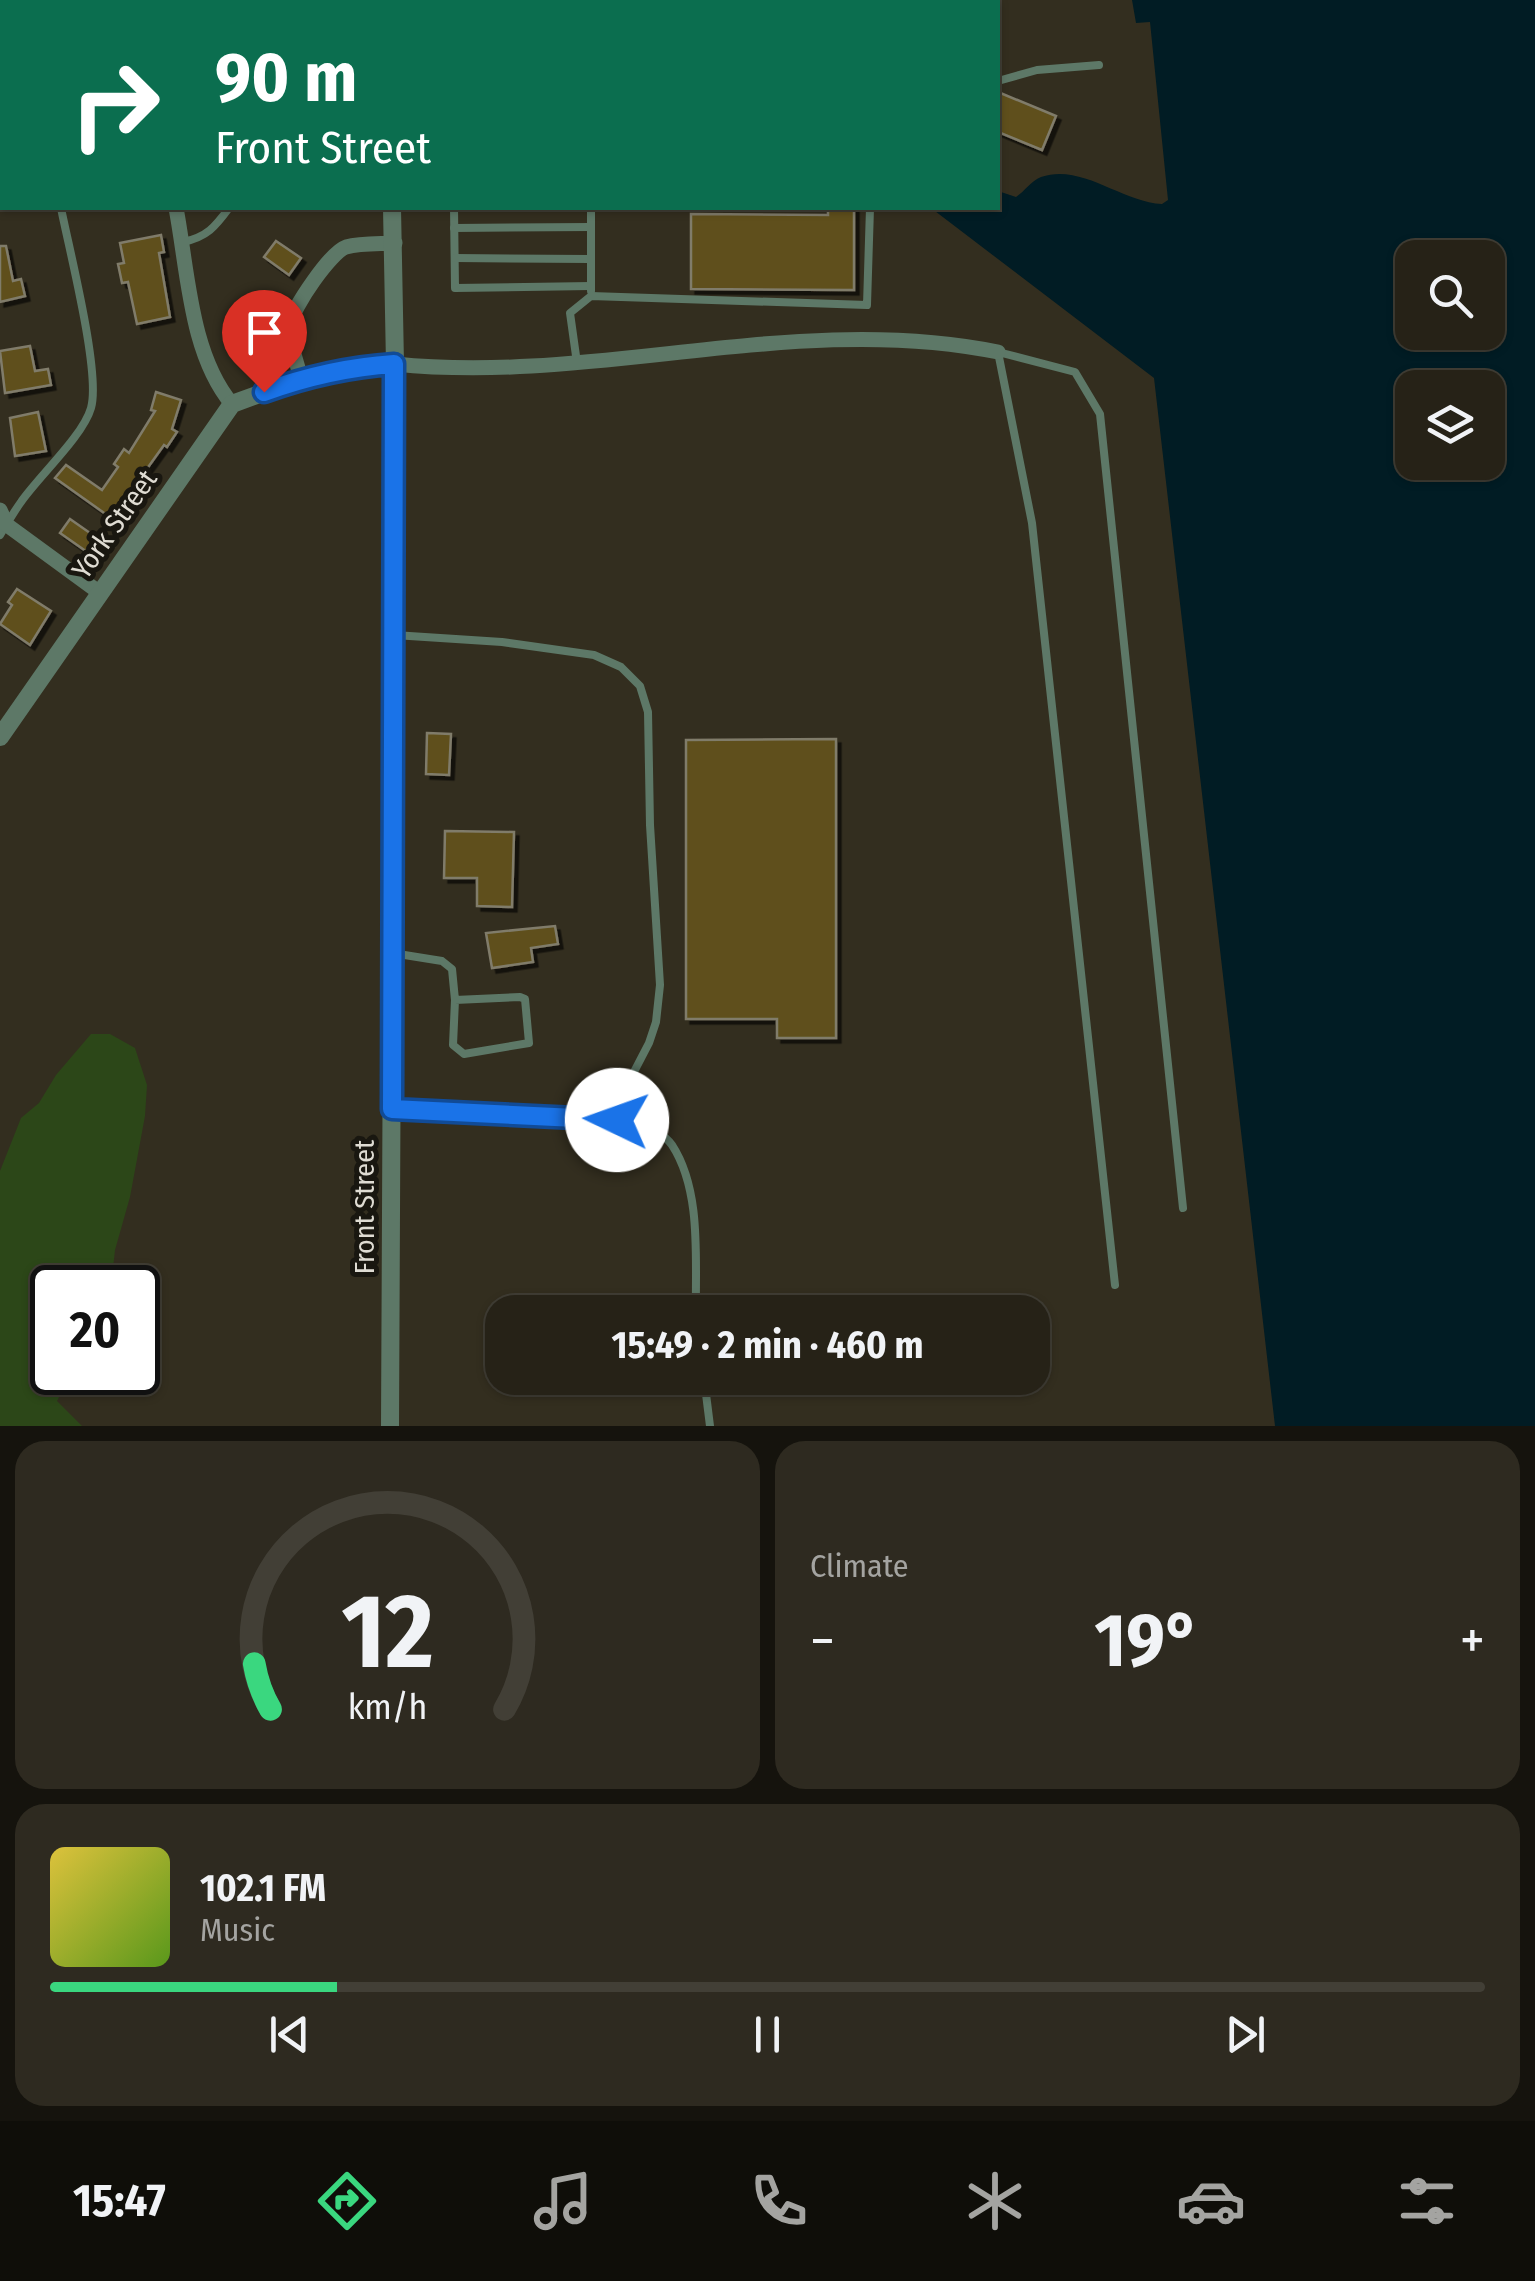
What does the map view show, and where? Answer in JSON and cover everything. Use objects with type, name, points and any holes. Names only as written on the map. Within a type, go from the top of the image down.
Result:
[{"type":"street","points":[[176,210],[202,349],[214,383],[232,404],[301,378],[354,366],[528,368],[700,348],[876,339],[929,340],[998,352]]},
{"type":"street","name":"Front Street","points":[[390,1426],[392,210]]},
{"type":"street","points":[[301,378],[290,339],[290,322],[297,307],[333,256],[344,248],[395,243]]},
{"type":"street","name":"York Street","points":[[0,738],[232,404]]},
{"type":"street","points":[[2,523],[100,593]]},
{"type":"lane","points":[[1000,79],[1037,70],[1099,65]]},
{"type":"lane","points":[[2,523],[81,426],[91,408],[86,335],[61,210]]},
{"type":"lane","points":[[182,242],[200,239],[212,231],[228,210]]},
{"type":"lane","points":[[454,210],[455,288],[867,305],[870,210]]},
{"type":"lane","points":[[578,363],[570,313],[590,291],[591,210]]},
{"type":"lane","points":[[454,228],[591,226]]},
{"type":"lane","points":[[455,258],[590,259]]},
{"type":"lane","points":[[1115,1285],[1032,523],[998,352],[1074,372],[1100,414],[1183,1208]]},
{"type":"lane","points":[[394,635],[502,642],[594,655],[621,667],[640,686],[648,712],[650,826],[660,985],[652,1033],[624,1092],[617,1120]]},
{"type":"lane","points":[[392,953],[448,964],[452,969],[453,1045],[457,1051],[464,1054],[529,1043],[524,999],[455,1000]]},
{"type":"lane","points":[[392,1109],[648,1124],[669,1140],[683,1166],[694,1226],[696,1295]]},
{"type":"lane","points":[[706,1395],[710,1426]]},
{"type":"green space","points":[[91,1034],[110,1034],[135,1048],[147,1085],[145,1116],[113,1265],[30,1265],[30,1395],[60,1395],[57,1401],[82,1426],[0,1426],[0,1171],[21,1118],[39,1103],[56,1075]]},
{"type":"water","points":[[1132,0],[1535,0],[1535,1426],[1275,1426],[1154,378],[934,210],[1000,210],[1000,192],[1016,197],[1037,179],[1056,174],[1086,179],[1147,202],[1162,204],[1168,200],[1150,22],[1136,23]]},
{"type":"building","points":[[1000,93],[1056,116],[1042,150],[1000,133]]},
{"type":"building","points":[[828,210],[854,210],[854,290],[691,289],[691,214],[828,215]]},
{"type":"building","points":[[161,235],[164,252],[159,253],[170,317],[137,324],[128,282],[122,283],[118,264],[124,263],[120,243]]},
{"type":"building","points":[[276,241],[301,258],[289,275],[264,257]]},
{"type":"building","points":[[0,246],[6,246],[13,281],[21,279],[25,296],[0,302]]},
{"type":"building","points":[[30,346],[35,371],[48,369],[51,385],[5,393],[0,351]]},
{"type":"building","points":[[156,392],[181,400],[172,429],[177,432],[136,484],[140,486],[114,520],[55,478],[66,465],[102,490],[118,467],[114,464],[124,449],[129,453],[155,411],[151,410]]},
{"type":"building","points":[[38,412],[46,451],[15,456],[10,418]]},
{"type":"building","points":[[70,519],[100,540],[90,554],[60,533]]},
{"type":"building","points":[[17,589],[51,611],[30,645],[0,624]]},
{"type":"building","points":[[427,733],[451,734],[449,775],[426,774]]},
{"type":"building","points":[[836,739],[836,1038],[777,1038],[777,1019],[686,1019],[686,740]]},
{"type":"building","points":[[445,831],[514,832],[512,907],[477,906],[477,878],[444,878]]},
{"type":"building","points":[[555,926],[558,944],[531,948],[533,962],[492,968],[486,933]]},
{"type":"route","points":[[264,392],[312,375],[354,366],[394,364],[392,1109],[617,1120]]}]
